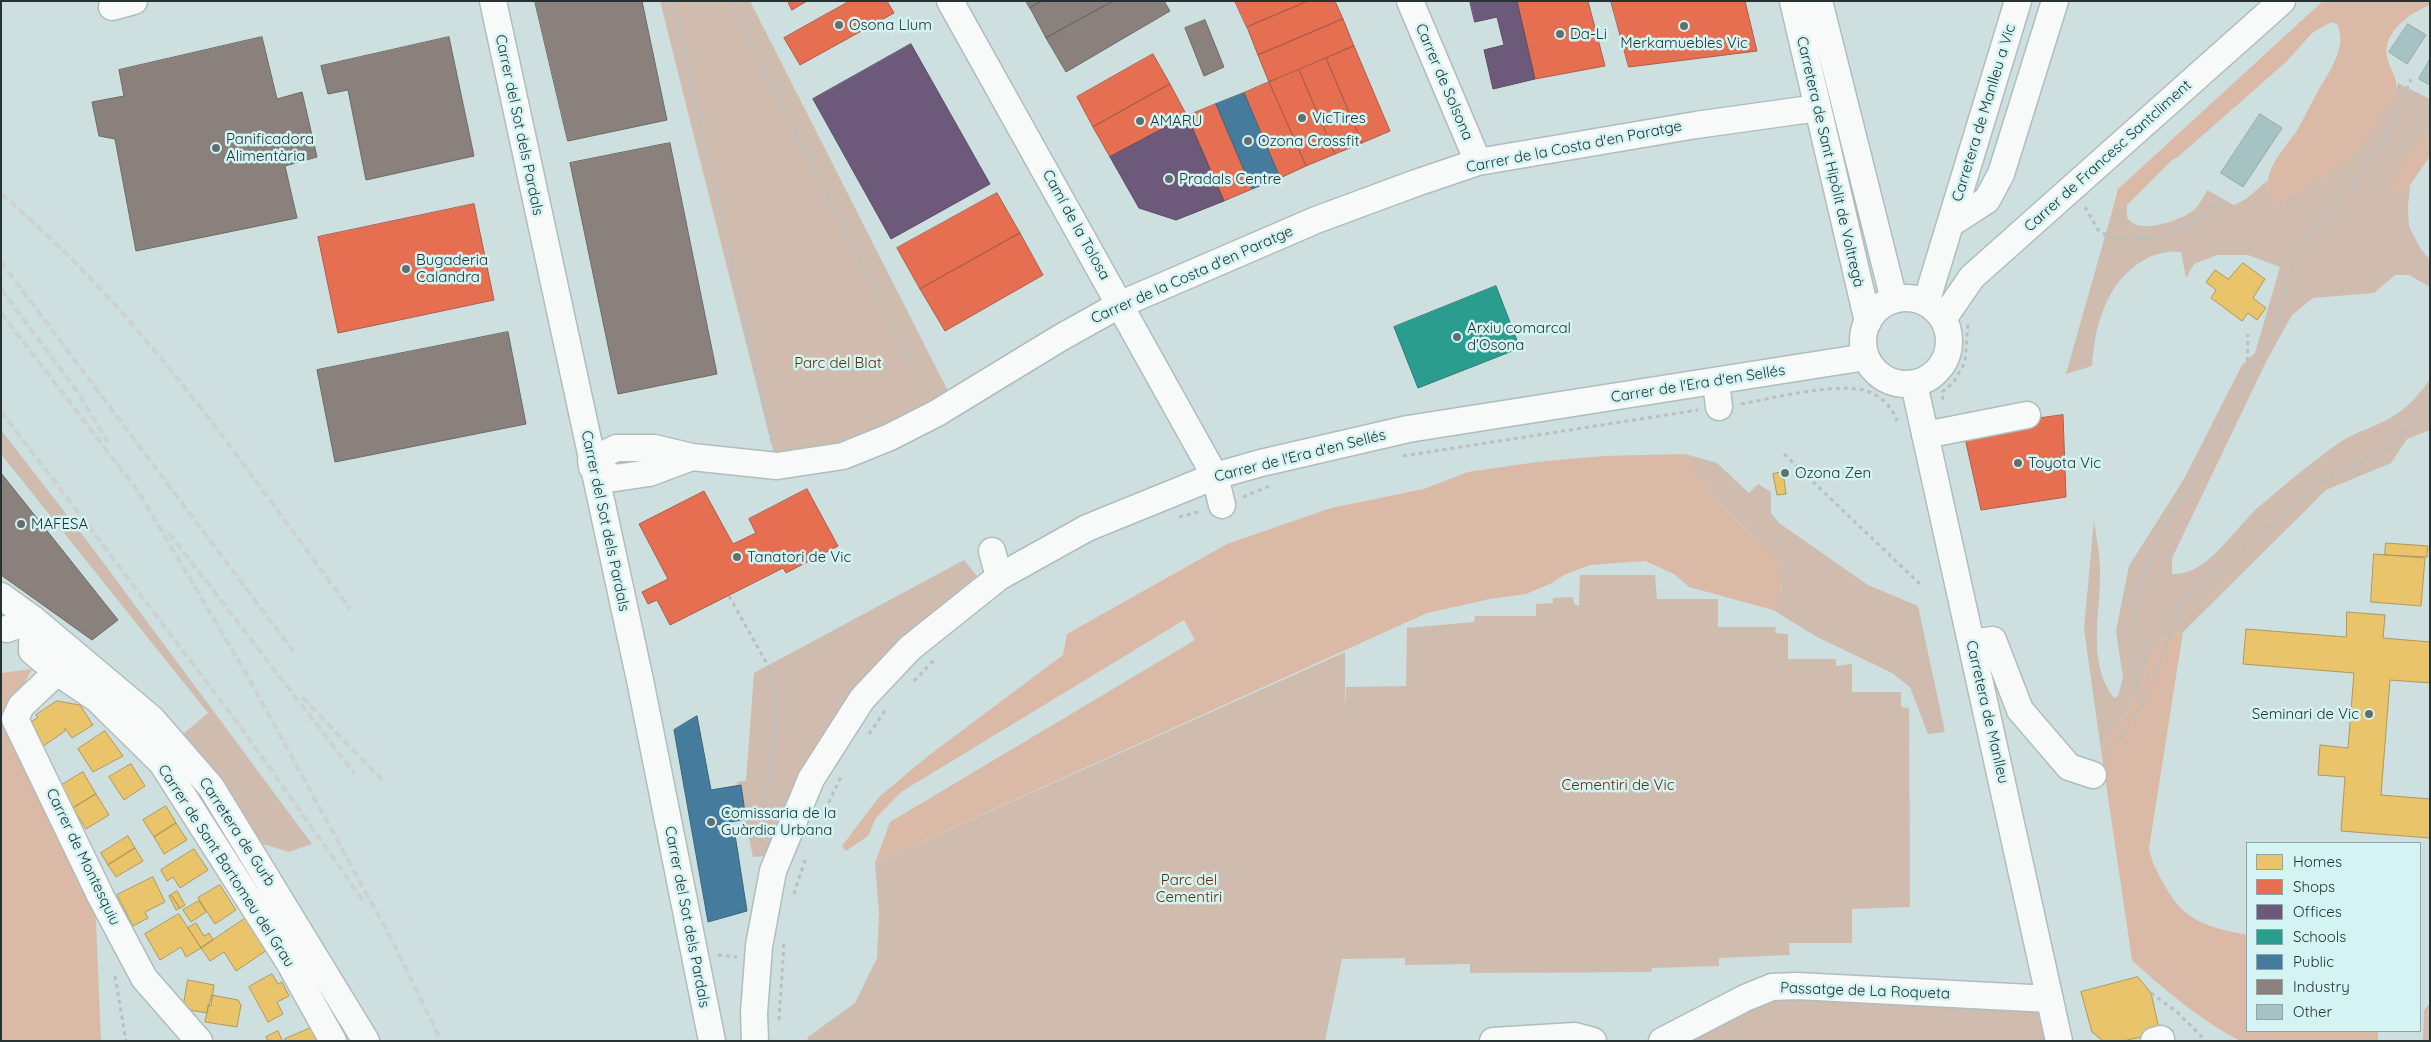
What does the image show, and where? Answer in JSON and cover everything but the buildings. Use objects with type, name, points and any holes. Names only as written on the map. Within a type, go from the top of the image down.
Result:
[{"type":"street","name":"Carrer del Sot dels Pardals","points":[[493,1],[592,464],[647,677],[712,1041]]},
{"type":"street","name":"Camí de la Tolosa","points":[[950,1],[1214,476],[1222,505]]},
{"type":"street","name":"Carrer de Solsona","points":[[1410,1],[1478,162]]},
{"type":"street","name":"Carretera de Sant Hipòlit de Voltregà","points":[[1793,1],[1868,322]]},
{"type":"street","name":"Carretera de Sant Hipòlit de Voltregà","points":[[1819,1],[1894,300]]},
{"type":"street","name":"Carretera de Manlleu a Vic","points":[[1934,311],[1950,224],[2018,1]]},
{"type":"street","name":"Carretera de Manlleu a Vic","points":[[1950,224],[1987,200],[2001,174],[2055,1]]},
{"type":"street","name":"Carrer de Francesc Santcliment","points":[[1934,311],[2282,1]]},
{"type":"street","points":[[1812,83],[1831,50]]},
{"type":"street","name":"Carrer de la Costa d'en Paratge","points":[[592,464],[616,448],[654,448],[692,457],[777,466],[843,456],[890,437],[937,413],[1060,338],[1119,305],[1316,220],[1478,162],[1625,147],[1818,108]]},
{"type":"street","points":[[1909,299],[1934,311],[1949,341],[1944,362],[1928,379],[1914,384],[1899,384],[1885,379],[1874,370],[1866,358],[1863,343],[1868,322],[1876,310],[1894,300],[1909,299]]},
{"type":"street","name":"Carrer de l'Era d'en Sellés","points":[[755,1041],[754,1013],[759,946],[773,871],[811,779],[862,698],[910,648],[999,577],[1087,528],[1214,476],[1408,429],[1717,395],[1866,358]]},
{"type":"street","name":"Carretera de Manlleu","points":[[1914,384],[2059,1041]]},
{"type":"street","points":[[1925,435],[2027,416]]},
{"type":"street","points":[[992,551],[999,577]]},
{"type":"street","name":"Carretera de Gurb","points":[[1,596],[33,619],[152,719],[211,787],[366,1041]]},
{"type":"street","points":[[7,629],[33,619]]},
{"type":"street","name":"Carrer de Sant Bartomeu del Grau","points":[[33,619],[32,651],[57,672],[97,699],[162,762],[289,962],[333,1041]]},
{"type":"street","points":[[1971,643],[1994,640],[2020,710],[2069,767],[2093,776]]},
{"type":"street","name":"Carrer de Montesquiu","points":[[57,672],[21,706],[15,719],[101,897],[144,978],[199,1041]]},
{"type":"street","name":"Passatge de La Roqueta","points":[[1662,1041],[1745,998],[1772,987],[1797,986],[2050,999]]},
{"type":"street","points":[[1493,1041],[1581,1039]]},
{"type":"path","points":[[673,1],[777,466]]},
{"type":"path","points":[[730,1],[937,413]]},
{"type":"path","points":[[2143,704],[2135,672],[2133,628],[2139,584],[2160,536],[2247,380],[2279,316],[2287,280],[2302,248],[2314,226],[2329,207],[2354,183],[2388,135],[2411,79]]},
{"type":"path","points":[[2070,189],[2081,199],[2098,230],[2115,240],[2170,235],[2186,228],[2223,198]]},
{"type":"path","points":[[2247,380],[2248,334]]},
{"type":"path","points":[[1394,457],[1717,395],[1858,388],[1880,397],[1892,409],[1899,429]]},
{"type":"path","points":[[2093,776],[2143,704],[2185,599],[2323,480],[2389,448],[2430,405]]},
{"type":"path","points":[[1784,454],[1923,587]]},
{"type":"path","points":[[1174,518],[1222,505],[1272,485]]},
{"type":"path","points":[[729,596],[771,671],[774,684],[772,727],[758,846]]},
{"type":"path","points":[[911,683],[939,656]]},
{"type":"path","points":[[868,735],[891,703]]},
{"type":"path","points":[[821,818],[842,775]]},
{"type":"path","points":[[793,900],[807,852]]},
{"type":"path","points":[[779,1023],[786,935]]},
{"type":"path","points":[[715,955],[743,957]]},
{"type":"path","points":[[2151,993],[2177,1012],[2206,1041]]},
{"type":"green space","name":"Parc del Blat","points":[[660,1],[750,1],[954,403],[777,466]]},
{"type":"green space","points":[[2398,83],[2430,99],[2430,128],[2399,171],[2405,190],[2410,185],[2409,226],[2420,248],[2430,260],[2430,287],[2409,275],[2395,275],[2374,293],[2313,298],[2292,315],[2267,360],[2172,558],[2172,574],[2198,567],[2210,559],[2252,513],[2301,472],[2354,434],[2400,412],[2413,400],[2430,379],[2430,430],[2407,439],[2391,463],[2326,490],[2183,632],[2162,638],[2152,655],[2139,692],[2101,750],[2084,629],[2094,520],[2100,570],[2098,653],[2105,684],[2114,698],[2118,696],[2123,678],[2116,631],[2129,566],[2184,479],[2242,365],[2255,353],[2280,267],[2248,255],[2217,255],[2194,264],[2186,278],[2181,252],[2166,252],[2144,260],[2120,280],[2105,306],[2096,335],[2092,366],[2066,374],[2113,208],[2127,205],[2127,217],[2132,223],[2139,226],[2158,225],[2185,216],[2194,210],[2207,190],[2234,205],[2246,199],[2268,180],[2267,187],[2283,202],[2334,170],[2355,152],[2393,97]]},
{"type":"green space","points":[[1,430],[91,546],[312,844],[289,852],[263,844],[182,735],[208,713],[1,454]]},
{"type":"green space","points":[[1685,454],[1717,463],[1749,493],[1758,484],[1771,492],[1771,513],[1779,523],[1868,585],[1918,606],[1945,732],[1928,734],[1910,687],[1892,673],[1817,637],[1773,610],[1782,586],[1762,543],[1737,521],[1698,477]]},
{"type":"green space","points":[[964,560],[977,576],[923,621],[876,667],[855,692],[816,747],[799,778],[767,856],[753,857],[737,782],[746,781],[754,673]]},
{"type":"green space","points":[[1580,575],[1655,575],[1657,599],[1718,599],[1718,627],[1776,627],[1775,633],[1788,634],[1788,659],[1836,659],[1836,666],[1852,664],[1852,692],[1901,692],[1901,707],[1909,708],[1910,907],[1852,909],[1852,943],[1789,943],[1790,955],[1719,958],[1719,966],[1652,968],[1651,972],[1470,973],[1470,964],[1405,965],[1405,958],[1342,959],[1325,1041],[807,1041],[808,1037],[855,1003],[877,958],[879,913],[875,863],[1345,652],[1345,712],[1346,687],[1406,686],[1407,628],[1474,622],[1475,616],[1536,616],[1536,604],[1553,603],[1553,598],[1572,597],[1575,605],[1579,605]]},
{"type":"green space","points":[[1745,998],[2050,999],[2059,1041],[1662,1041]]},
{"type":"green space","points":[[2430,1003],[2430,1041],[2423,1041],[2424,1010]]},
{"type":"shaded area","points":[[2323,1],[2430,1],[2430,5],[2406,18],[2389,39],[2387,57],[2396,81],[2395,90],[2375,127],[2353,155],[2335,170],[2283,202],[2271,200],[2268,190],[2270,172],[2279,155],[2299,127],[2336,59],[2339,50],[2340,33],[2337,24],[2331,22],[2312,33],[2286,62],[2178,157],[2172,160],[2127,205],[2113,208],[2118,189]]},
{"type":"shaded area","points":[[2430,128],[2430,156],[2405,190],[2398,193],[2392,190],[2397,173]]},
{"type":"shaded area","points":[[1685,454],[1715,497],[1737,521],[1762,543],[1777,562],[1781,575],[1781,586],[1773,610],[1689,587],[1674,574],[1645,561],[1590,565],[1566,574],[1552,583],[1526,594],[1490,599],[1427,613],[875,863],[890,822],[1195,640],[1184,620],[901,792],[876,818],[868,836],[846,851],[842,846],[879,797],[928,756],[1063,655],[1067,634],[1227,544],[1331,508],[1424,489],[1468,472],[1537,462],[1603,456]]},
{"type":"shaded area","points":[[2183,632],[2149,848],[2162,881],[2170,895],[2187,914],[2207,925],[2246,935],[2246,1032],[2378,1032],[2378,1041],[2241,1041],[2213,1025],[2184,1004],[2132,960],[2101,750],[2139,692],[2152,655],[2162,638]]},
{"type":"shaded area","points":[[32,669],[4,721],[95,899],[101,1041],[1,1041],[1,673]]},
{"type":"railway","points":[[1,194],[52,239],[144,338],[188,391],[350,609]]},
{"type":"railway","points":[[1,262],[293,651]]},
{"type":"railway","points":[[1,289],[77,391],[108,442]]},
{"type":"railway","points":[[1,313],[138,491],[247,675],[395,946],[441,1041]]},
{"type":"railway","points":[[1,411],[240,726],[365,903]]},
{"type":"railway","points":[[169,533],[354,773]]},
{"type":"railway","points":[[302,697],[382,780]]},
{"type":"place","name":"Osona Llum","points":[[839,25]]},
{"type":"place","name":"Merkamuebles Vic","points":[[1684,26]]},
{"type":"place","name":"Da-Li","points":[[1560,34]]},
{"type":"place","name":"VicTires","points":[[1302,118]]},
{"type":"place","name":"AMARU","points":[[1140,121]]},
{"type":"place","name":"Ozona Crossfit","points":[[1248,141]]},
{"type":"place","name":"Panificadora Alimentària","points":[[216,148]]},
{"type":"place","name":"Pradals Centre","points":[[1169,179]]},
{"type":"place","name":"Bugaderia Calandra","points":[[406,269]]},
{"type":"place","name":"Arxiu comarcal d'Osona","points":[[1457,337]]},
{"type":"place","name":"Toyota Vic","points":[[2018,463]]},
{"type":"place","name":"Ozona Zen","points":[[1785,473]]},
{"type":"place","name":"MAFESA","points":[[21,524]]},
{"type":"place","name":"Tanatori de Vic","points":[[737,557]]},
{"type":"place","name":"Seminari de Vic","points":[[2369,714]]},
{"type":"place","name":"Comissaria de la Guàrdia Urbana","points":[[711,822]]},
{"type":"park label","name":"Cementiri de Vic","points":[[1618,785]]},
{"type":"park label","name":"Parc del Cementiri","points":[[1189,888]]}]
